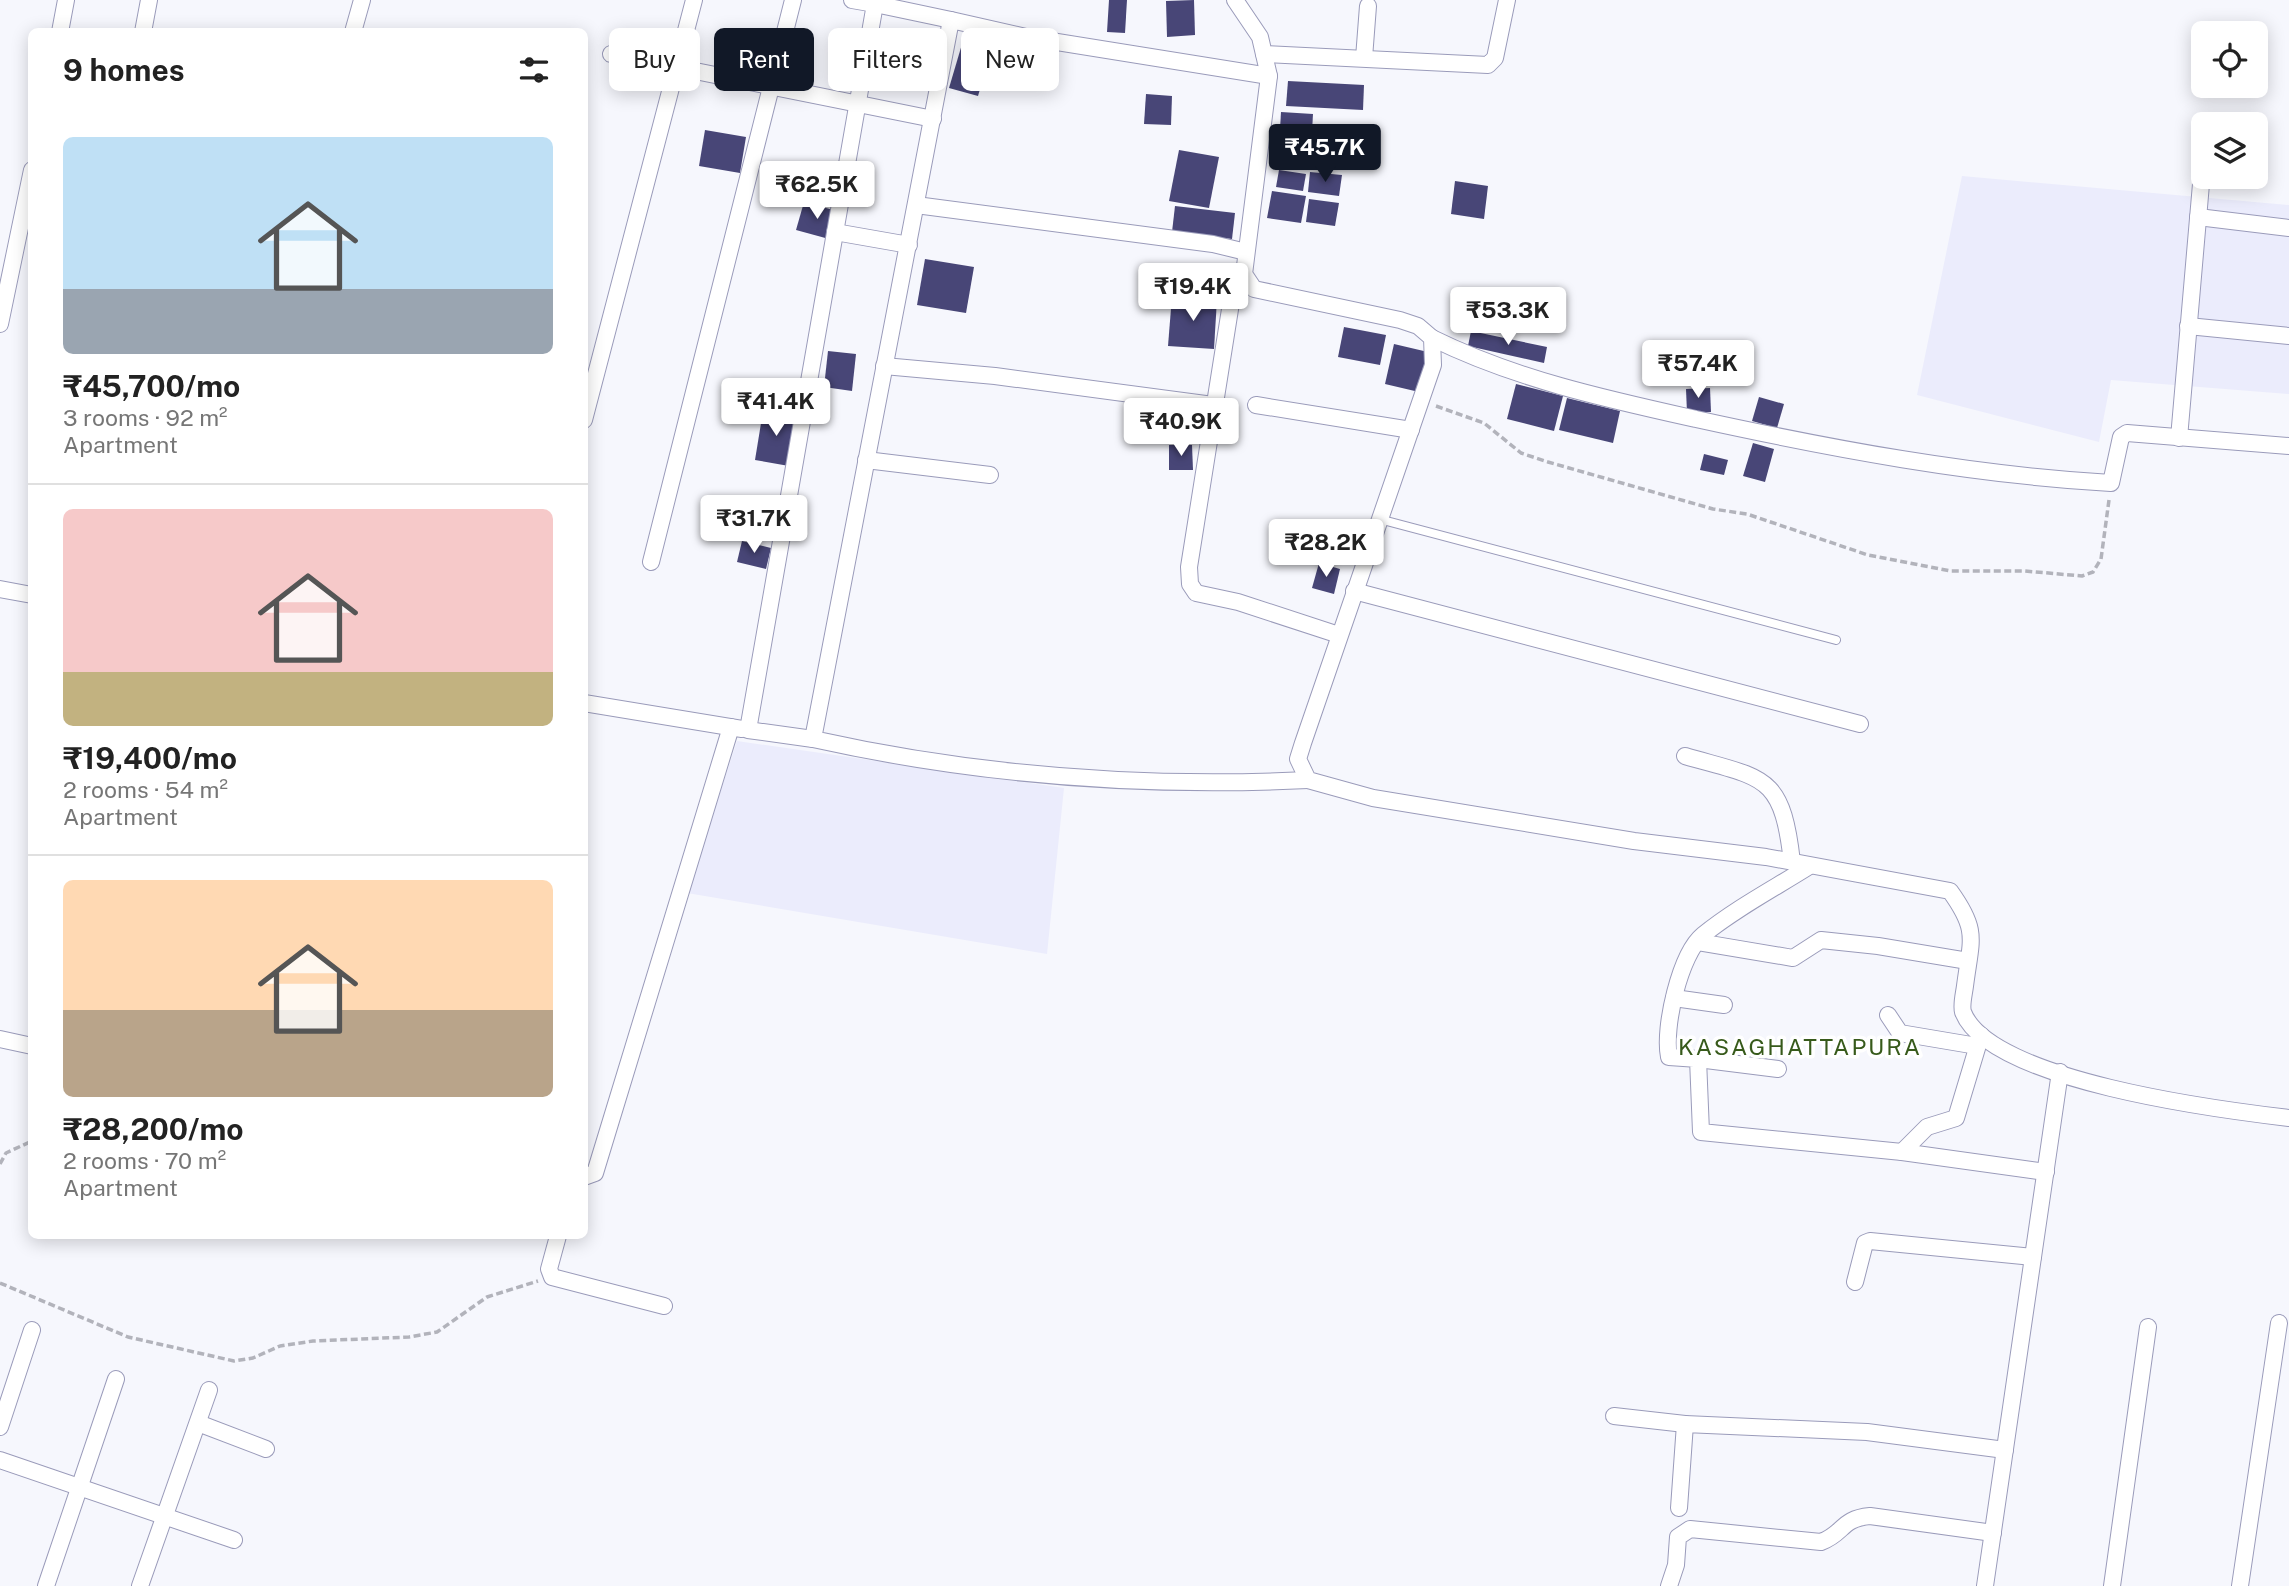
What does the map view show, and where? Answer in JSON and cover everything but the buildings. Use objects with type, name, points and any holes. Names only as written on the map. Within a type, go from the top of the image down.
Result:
[{"type":"street","points":[[61,28],[66,0]]},
{"type":"street","points":[[145,28],[149,0]]},
{"type":"street","points":[[354,28],[362,0]]},
{"type":"street","points":[[687,28],[694,0]]},
{"type":"street","points":[[786,28],[793,0]]},
{"type":"street","points":[[852,0],[1026,37],[1269,76]]},
{"type":"street","points":[[1235,0],[1259,37],[1269,76],[1244,274],[1231,303],[1213,405],[1189,567],[1191,584],[1196,593],[1238,602],[1339,635]]},
{"type":"street","points":[[1264,54],[1488,65],[1495,58],[1507,0]]},
{"type":"street","points":[[588,1176],[595,1173],[739,728],[835,232],[875,4]]},
{"type":"street","points":[[1364,58],[1368,6]]},
{"type":"street","points":[[813,739],[951,20]]},
{"type":"street","points":[[588,406],[671,91]]},
{"type":"street","points":[[651,562],[770,91]]},
{"type":"street","points":[[790,91],[933,119]]},
{"type":"street","points":[[0,324],[28,189]]},
{"type":"street","points":[[2179,438],[2201,189]]},
{"type":"street","points":[[916,205],[1213,244],[1247,253]]},
{"type":"street","points":[[2198,217],[2289,228]]},
{"type":"street","points":[[835,232],[909,245]]},
{"type":"street","points":[[1244,274],[1254,289],[1400,320],[1418,326],[1433,338],[1460,352],[1575,392],[1749,431],[2032,478],[2111,484],[2120,437],[2127,433],[2289,446]]},
{"type":"street","points":[[2188,326],[2289,336]]},
{"type":"street","points":[[1308,780],[1298,759],[1433,365],[1433,338]]},
{"type":"street","points":[[884,366],[995,376],[1213,405]]},
{"type":"street","points":[[1256,405],[1411,430]]},
{"type":"street","points":[[866,460],[990,475]]},
{"type":"street","points":[[0,589],[28,594]]},
{"type":"street","points":[[1354,591],[1860,724]]},
{"type":"street","points":[[588,704],[813,739],[870,752],[1072,779],[1241,783],[1308,780],[1373,798],[1950,891],[1970,921],[1962,1009],[1979,1041],[1956,1118],[1927,1127],[1902,1152]]},
{"type":"street","points":[[1685,756],[1750,775],[1770,786],[1800,865]]},
{"type":"street","points":[[1778,1069],[1669,1057],[1666,1042],[1674,998],[1683,969],[1701,937],[1800,865]]},
{"type":"street","points":[[1698,942],[1793,958],[1821,940],[1878,946],[1968,961]]},
{"type":"street","points":[[1674,998],[1724,1005]]},
{"type":"street","points":[[1888,1015],[1900,1033],[1979,1041],[2013,1056],[2118,1091],[2214,1109],[2289,1118]]},
{"type":"street","points":[[0,1039],[28,1045]]},
{"type":"street","points":[[1698,1059],[1701,1132],[1902,1152],[2046,1172]]},
{"type":"street","points":[[1985,1586],[2060,1072]]},
{"type":"street","points":[[557,1239],[549,1269],[552,1277],[664,1306]]},
{"type":"street","points":[[1855,1282],[1865,1242],[1870,1241],[2034,1256]]},
{"type":"street","points":[[2240,1586],[2280,1323]]},
{"type":"street","points":[[2112,1586],[2148,1327]]},
{"type":"street","points":[[0,1427],[32,1330]]},
{"type":"street","points":[[46,1586],[116,1379]]},
{"type":"street","points":[[140,1586],[209,1390]]},
{"type":"street","points":[[1614,1416],[1685,1424],[1867,1432],[2005,1450]]},
{"type":"street","points":[[198,1423],[266,1450]]},
{"type":"street","points":[[1679,1508],[1685,1424]]},
{"type":"street","points":[[0,1460],[234,1540]]},
{"type":"street","points":[[1669,1586],[1676,1565],[1678,1537],[1690,1529],[1821,1542],[1832,1538],[1853,1518],[1870,1516],[1993,1533]]},
{"type":"lane","points":[[1379,519],[1836,640]]},
{"type":"path","points":[[1421,401],[1484,423],[1521,453],[1548,462],[1713,509],[1747,514],[1868,555],[1951,571],[2025,571],[2082,576],[2094,572],[2101,559],[2111,484]]},
{"type":"path","points":[[0,1164],[6,1153],[28,1143]]},
{"type":"path","points":[[0,1283],[128,1336],[234,1361],[253,1358],[280,1346],[313,1341],[410,1337],[437,1332],[487,1297],[552,1277]]},
{"type":"shaded area","points":[[1962,176],[2289,205],[2289,394],[2111,380],[2099,442],[1917,395]]},
{"type":"shaded area","points":[[737,741],[1064,788],[1047,954],[687,893]]},
{"type":"district","name":"KASAGHATTAPURA","points":[[1800,1047]]}]
